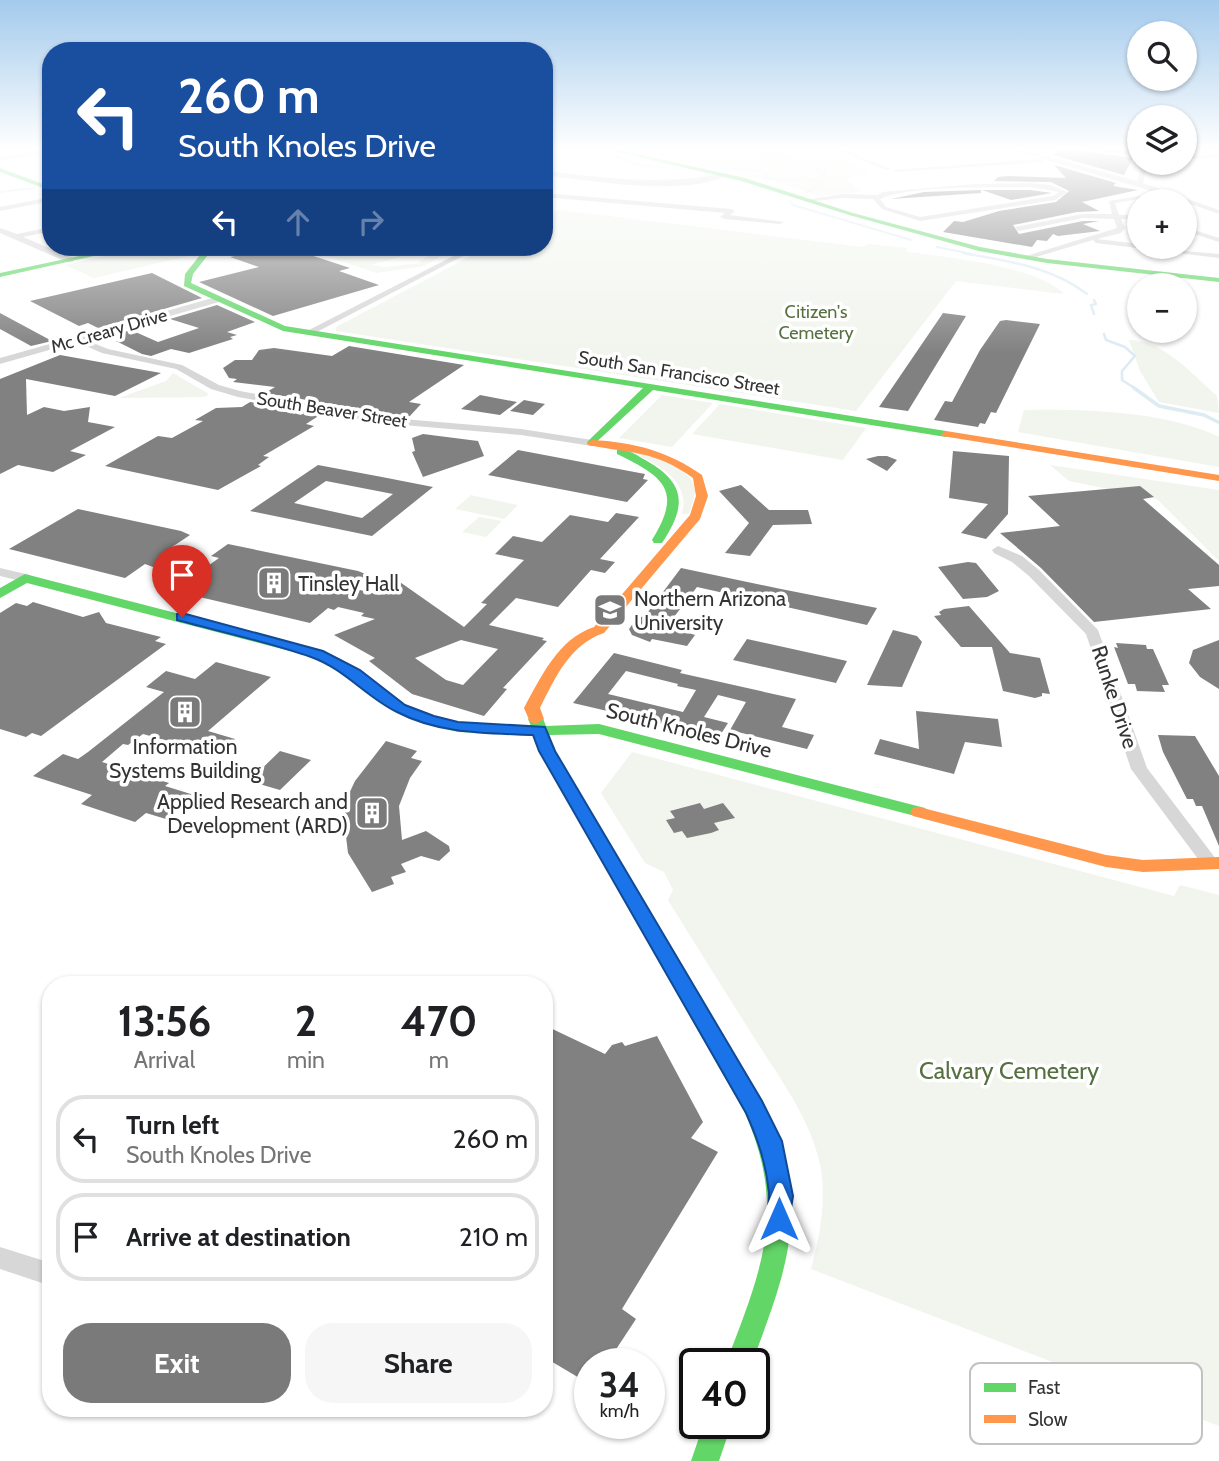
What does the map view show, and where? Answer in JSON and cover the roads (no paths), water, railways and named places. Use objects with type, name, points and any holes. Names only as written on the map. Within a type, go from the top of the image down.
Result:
[{"type":"street","points":[[726,217],[780,222]]},
{"type":"street","points":[[863,217],[943,241],[1029,258],[1219,280]]},
{"type":"street","points":[[914,217],[932,217]]},
{"type":"street","points":[[1018,229],[1077,217]]},
{"type":"street","points":[[1029,258],[1048,250],[1110,235],[1121,228],[1116,217]]},
{"type":"street","points":[[0,230],[42,248]]},
{"type":"street","points":[[0,240],[42,231]]},
{"type":"street","points":[[1197,233],[1217,240]]},
{"type":"street","points":[[1088,239],[1219,256]]},
{"type":"street","points":[[61,256],[70,260]]},
{"type":"street","points":[[0,275],[88,256]]},
{"type":"street","name":"South San Francisco Street","points":[[204,256],[189,274],[187,284],[216,300],[283,328],[1219,478]]},
{"type":"street","points":[[308,333],[456,256]]},
{"type":"street","name":"Mc Creary Drive","points":[[0,361],[80,341],[216,300]]},
{"type":"street","name":"South Beaver Street","points":[[80,341],[105,351],[174,365],[215,387],[238,394],[379,420],[521,432],[592,443]]},
{"type":"street","points":[[592,443],[650,387]]},
{"type":"street","points":[[584,634],[582,626],[664,533],[675,516],[679,503],[674,490],[656,470],[640,460],[592,443]]},
{"type":"street","points":[[592,443],[624,445],[670,455],[698,477],[702,496],[696,516],[599,630],[584,634],[550,672],[532,708],[554,763],[754,1108],[774,1148],[781,1196],[777,1241],[758,1312],[745,1348]]},
{"type":"street","name":"Runke Drive","points":[[998,550],[1017,559],[1034,573],[1093,633],[1139,769],[1215,863]]},
{"type":"street","name":"South Knoles Drive","points":[[0,572],[318,654],[355,673],[400,708],[429,720],[458,727],[599,729],[640,737],[1119,864],[1159,867],[1215,863]]},
{"type":"street","points":[[0,594],[32,579]]},
{"type":"street","points":[[0,604],[32,579]]},
{"type":"street","points":[[0,1258],[42,1272]]},
{"type":"street","points":[[705,1461],[713,1439]]},
{"type":"waterway","points":[[834,217],[911,240]]},
{"type":"waterway","points":[[937,247],[972,254]]},
{"type":"waterway","points":[[963,253],[1043,271],[1087,294]]},
{"type":"waterway","points":[[1094,300],[1096,304],[1091,305],[1094,314]]},
{"type":"waterway","points":[[1104,334],[1106,340],[1125,347],[1135,356],[1122,371],[1122,380],[1136,389]]},
{"type":"waterway","points":[[1134,388],[1159,406],[1204,415],[1218,422]]},
{"type":"place","name":"Tinsley Hall","points":[[274,583]]},
{"type":"place","name":"Northern Arizona University","points":[[610,610]]},
{"type":"place","name":"Information Systems Building","points":[[185,712]]},
{"type":"place","name":"Applied Research and Development (ARD)","points":[[372,813]]},
{"type":"park label","name":"Citizen's Cemetery","points":[[816,322]]},
{"type":"park label","name":"Calvary Cemetery","points":[[1009,1070]]}]
